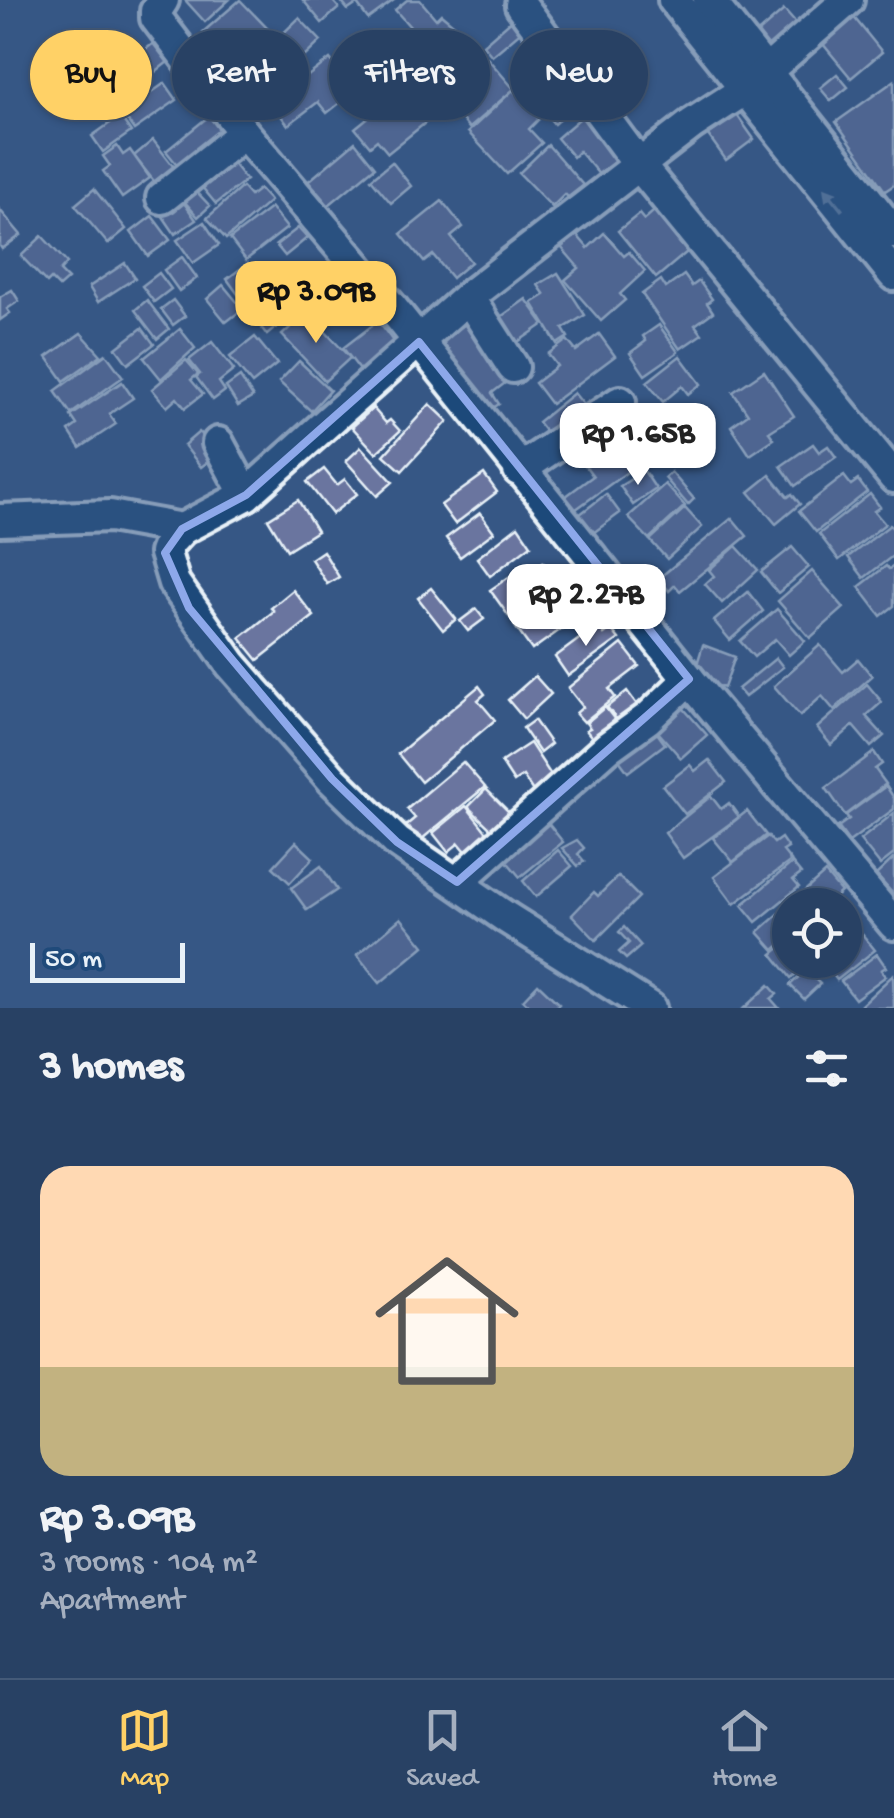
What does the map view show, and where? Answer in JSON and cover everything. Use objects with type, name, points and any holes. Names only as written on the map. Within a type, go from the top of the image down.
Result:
[{"type":"street","points":[[162,0],[156,11],[159,24],[244,133],[420,342],[689,679],[894,924]]},
{"type":"street","points":[[674,0],[756,80],[894,233]]},
{"type":"street","points":[[709,0],[756,80],[894,275]]},
{"type":"street","points":[[650,1008],[507,918],[397,842],[332,779],[231,664],[189,608],[167,566],[165,552],[182,530],[246,495],[468,297],[692,124],[756,80],[848,0]]},
{"type":"street","points":[[521,5],[639,165],[894,477]]},
{"type":"street","points":[[162,198],[244,133]]},
{"type":"street","points":[[468,297],[513,367]]},
{"type":"street","points":[[520,470],[620,402]]},
{"type":"street","points":[[218,443],[246,495]]},
{"type":"street","points":[[0,520],[110,516],[182,530]]},
{"type":"street","points":[[457,882],[689,679]]},
{"type":"highlighted area","points":[[419,342],[689,679],[457,882],[397,842],[332,779],[189,608],[165,553],[182,529],[246,495]]},
{"type":"building","points":[[185,0],[229,0],[205,22]]},
{"type":"building","points":[[240,0],[267,28],[265,30],[205,30]]},
{"type":"building","points":[[303,0],[332,0],[339,8],[322,23]]},
{"type":"building","points":[[340,0],[394,0],[368,19],[357,4],[348,10]]},
{"type":"building","points":[[407,0],[420,0],[436,19],[441,14],[461,30],[413,30],[395,10]]},
{"type":"building","points":[[784,10],[799,27],[767,54],[753,37]]},
{"type":"building","points":[[852,15],[882,52],[851,78],[818,38]]},
{"type":"building","points":[[299,18],[321,41],[309,52],[309,30],[286,30]]},
{"type":"building","points":[[514,18],[524,29],[510,30],[510,41],[492,56],[490,39]]},
{"type":"building","points":[[152,44],[168,62],[152,74]]},
{"type":"building","points":[[329,60],[327,113],[318,102],[309,109],[309,75]]},
{"type":"building","points":[[490,61],[510,84],[510,92],[490,110]]},
{"type":"building","points":[[837,74],[848,87],[831,101],[820,88]]},
{"type":"building","points":[[894,81],[894,185],[885,191],[836,122]]},
{"type":"building","points":[[165,83],[172,93],[172,103],[152,117],[152,92]]},
{"type":"building","points":[[510,93],[510,120],[538,120],[529,129],[542,143],[507,174],[468,132],[481,120],[490,120],[490,111]]},
{"type":"building","points":[[737,115],[754,139],[726,160],[708,135]]},
{"type":"building","points":[[114,120],[123,120],[131,132],[103,152],[92,136]]},
{"type":"building","points":[[127,120],[148,120],[134,130]]},
{"type":"building","points":[[204,120],[220,120],[232,135],[184,173],[166,151]]},
{"type":"building","points":[[365,120],[429,120],[388,153],[377,140],[370,146],[355,128]]},
{"type":"building","points":[[462,120],[478,120],[469,128]]},
{"type":"building","points":[[578,120],[592,120],[624,159],[602,178],[579,151],[573,157],[557,138]]},
{"type":"building","points":[[153,140],[180,175],[161,190],[134,156]]},
{"type":"building","points":[[355,142],[375,167],[324,209],[304,185]]},
{"type":"building","points":[[548,145],[589,192],[576,205],[565,194],[552,207],[519,173]]},
{"type":"building","points":[[117,146],[123,155],[130,150],[150,178],[122,198],[103,171],[110,166],[103,156]]},
{"type":"building","points":[[226,155],[246,180],[216,204],[196,180]]},
{"type":"building","points":[[392,162],[411,186],[391,203],[371,179]]},
{"type":"building","points":[[242,187],[250,196],[259,189],[270,201],[226,239],[207,218]]},
{"type":"building","points":[[94,189],[126,229],[108,244],[75,205]]},
{"type":"building","points":[[195,190],[210,206],[198,217],[184,201]]},
{"type":"building","points":[[182,200],[196,220],[175,234],[162,215]]},
{"type":"building","points":[[442,201],[463,227],[451,237],[471,262],[452,278],[433,255],[424,262],[401,234]]},
{"type":"building","points":[[271,208],[287,228],[246,260],[230,239]]},
{"type":"building","points":[[0,210],[21,235],[2,249],[0,246]]},
{"type":"building","points":[[654,211],[687,252],[656,278],[618,231],[639,214],[644,220]]},
{"type":"building","points":[[152,216],[170,240],[148,256],[131,232]]},
{"type":"building","points":[[204,222],[219,245],[193,263],[177,240]]},
{"type":"building","points":[[298,228],[307,238],[285,256],[276,245]]},
{"type":"building","points":[[604,233],[624,256],[629,252],[645,271],[620,294],[625,300],[601,321],[565,280],[579,268],[561,247],[576,234],[588,248]]},
{"type":"building","points":[[42,236],[67,263],[60,271],[68,279],[59,287],[51,279],[47,283],[21,256]]},
{"type":"building","points":[[182,257],[197,278],[179,291],[164,270]]},
{"type":"building","points":[[125,263],[135,278],[98,302],[89,287]]},
{"type":"building","points":[[248,263],[265,286],[243,301],[227,279]]},
{"type":"building","points":[[159,273],[171,289],[154,302],[142,286]]},
{"type":"building","points":[[558,273],[585,315],[563,329],[568,337],[557,344],[532,303],[545,295],[538,285]]},
{"type":"building","points":[[684,275],[692,286],[699,281],[712,299],[707,303],[713,312],[695,325],[702,334],[680,349],[642,294],[661,280],[666,288]]},
{"type":"building","points":[[290,279],[308,301],[267,335],[250,313]]},
{"type":"building","points":[[223,285],[243,309],[226,322],[207,299]]},
{"type":"building","points":[[12,290],[19,301],[0,320],[0,297]]},
{"type":"building","points":[[526,299],[544,324],[512,346],[495,321]]},
{"type":"building","points":[[147,300],[169,329],[157,339],[135,310]]},
{"type":"building","points":[[173,300],[185,316],[173,325],[161,309]]},
{"type":"building","points":[[307,312],[350,358],[325,381],[282,335]]},
{"type":"building","points":[[472,319],[513,377],[492,393],[499,404],[483,415],[434,347]]},
{"type":"building","points":[[378,321],[398,348],[363,374],[343,348]]},
{"type":"building","points":[[659,325],[678,352],[645,375],[630,353],[646,341],[643,336]]},
{"type":"building","points":[[142,328],[154,344],[128,364],[116,348]]},
{"type":"building","points":[[180,329],[195,348],[161,379],[144,358]]},
{"type":"building","points":[[81,333],[101,355],[64,381],[47,357]]},
{"type":"building","points":[[599,334],[615,356],[551,404],[535,383],[557,366],[548,354],[567,340],[576,351]]},
{"type":"building","points":[[255,337],[277,364],[252,384],[230,357]]},
{"type":"building","points":[[212,342],[234,370],[219,382],[225,391],[213,400],[189,360]]},
{"type":"building","points":[[106,354],[123,377],[71,414],[55,391]]},
{"type":"building","points":[[680,356],[701,384],[688,394],[682,386],[663,402],[647,382]]},
{"type":"building","points":[[186,360],[198,374],[191,380],[203,394],[185,408],[177,398],[167,407],[152,389]]},
{"type":"building","points":[[299,361],[330,390],[311,411],[279,382]]},
{"type":"building","points":[[764,371],[794,416],[769,432],[774,439],[750,455],[731,426],[748,414],[733,392]]},
{"type":"building","points":[[240,377],[253,397],[238,406],[226,387]]},
{"type":"building","points":[[122,382],[133,398],[109,414],[116,424],[80,448],[69,431],[77,425],[71,416]]},
{"type":"building","points":[[574,393],[589,411],[553,441],[538,422]]},
{"type":"building","points":[[430,404],[448,421],[402,471],[384,455]]},
{"type":"building","points":[[373,408],[400,431],[376,453],[352,427]]},
{"type":"building","points":[[623,414],[652,454],[572,512],[562,499],[593,476],[579,457],[608,436],[603,429]]},
{"type":"building","points":[[199,432],[217,455],[201,467],[184,445]]},
{"type":"building","points":[[813,444],[819,452],[828,446],[836,457],[795,486],[781,466]]},
{"type":"building","points":[[361,447],[393,482],[377,496],[346,461]]},
{"type":"building","points":[[324,469],[337,485],[345,479],[357,494],[332,514],[307,482]]},
{"type":"building","points":[[644,471],[656,489],[633,505],[620,486]]},
{"type":"building","points":[[671,472],[694,499],[688,505],[665,478]]},
{"type":"building","points":[[484,474],[497,492],[455,524],[441,505]]},
{"type":"building","points":[[770,475],[788,497],[792,494],[800,504],[776,524],[749,492]]},
{"type":"building","points":[[844,476],[851,485],[858,480],[867,492],[816,532],[799,511]]},
{"type":"building","points":[[665,484],[685,506],[649,539],[628,517]]},
{"type":"building","points":[[606,494],[620,513],[589,536],[575,518]]},
{"type":"building","points":[[870,494],[880,507],[874,511],[885,524],[839,560],[819,534]]},
{"type":"building","points":[[298,500],[317,531],[287,550],[268,519]]},
{"type":"building","points":[[685,508],[702,527],[667,559],[650,540]]},
{"type":"building","points":[[480,513],[494,532],[460,557],[446,538]]},
{"type":"building","points":[[732,518],[747,536],[680,591],[675,585],[669,591],[659,578]]},
{"type":"building","points":[[890,525],[894,530],[894,555],[864,578],[848,557]]},
{"type":"building","points":[[518,526],[531,545],[490,576],[477,558]]},
{"type":"building","points":[[736,546],[758,570],[722,603],[705,584],[714,576],[709,570]]},
{"type":"building","points":[[792,547],[809,567],[778,593],[761,572]]},
{"type":"building","points":[[323,551],[339,577],[327,584],[311,559]]},
{"type":"building","points":[[543,562],[561,587],[513,622],[490,590],[522,568],[526,574]]},
{"type":"building","points":[[886,566],[894,566],[894,606],[881,616],[859,587]]},
{"type":"building","points":[[812,571],[844,608],[810,638],[778,601]]},
{"type":"building","points":[[431,588],[456,619],[443,630],[418,598]]},
{"type":"building","points":[[293,590],[314,616],[258,660],[240,638]]},
{"type":"building","points":[[571,592],[585,612],[532,650],[514,625],[557,594],[561,600]]},
{"type":"building","points":[[748,592],[763,611],[730,640],[714,621]]},
{"type":"building","points":[[476,609],[484,619],[468,631],[460,621]]},
{"type":"building","points":[[777,609],[805,641],[789,655],[775,639],[754,657],[740,641]]},
{"type":"building","points":[[598,625],[604,634],[611,629],[619,639],[568,676],[555,657]]},
{"type":"building","points":[[622,644],[639,666],[609,689],[615,697],[584,722],[576,713],[583,707],[568,688]]},
{"type":"building","points":[[703,645],[735,657],[724,688],[693,677]]},
{"type":"building","points":[[820,645],[843,672],[858,659],[872,676],[834,710],[822,696],[800,716],[774,686]]},
{"type":"building","points":[[776,658],[783,667],[745,697],[738,689]]},
{"type":"building","points":[[535,676],[551,694],[524,719],[508,700]]},
{"type":"building","points":[[867,684],[882,702],[866,716],[884,736],[871,747],[853,726],[831,745],[817,728]]},
{"type":"building","points":[[479,686],[485,694],[478,700],[495,720],[421,782],[398,754]]},
{"type":"building","points":[[627,691],[638,706],[646,699],[626,732],[607,707]]},
{"type":"building","points":[[677,701],[707,735],[681,758],[651,724]]},
{"type":"building","points":[[605,707],[625,733],[594,740],[586,723]]},
{"type":"building","points":[[534,720],[551,744],[540,753],[523,728]]},
{"type":"building","points":[[652,726],[665,744],[628,772],[610,748]]},
{"type":"building","points":[[530,743],[558,786],[538,799],[523,776],[514,782],[501,762]]},
{"type":"building","points":[[874,752],[882,764],[875,769],[886,784],[845,815],[826,788]]},
{"type":"building","points":[[709,760],[726,782],[685,814],[663,786],[690,765],[695,771]]},
{"type":"building","points":[[463,762],[485,787],[416,844],[403,828],[415,818],[407,809]]},
{"type":"building","points":[[886,786],[894,798],[894,809],[849,842],[838,827],[849,819],[846,815]]},
{"type":"building","points":[[486,789],[513,816],[496,834],[468,807]]},
{"type":"building","points":[[711,796],[721,809],[729,803],[739,817],[683,858],[665,833]]},
{"type":"building","points":[[466,806],[497,845],[469,855],[459,843],[448,852],[433,833]]},
{"type":"building","points":[[747,811],[766,835],[733,862],[713,838]]},
{"type":"building","points":[[894,813],[894,854],[880,865],[860,840]]},
{"type":"building","points":[[547,822],[563,842],[520,877],[504,858]]},
{"type":"building","points":[[768,836],[774,843],[781,838],[788,848],[783,851],[791,861],[734,904],[714,877]]},
{"type":"building","points":[[577,840],[584,848],[578,854],[584,861],[578,866],[562,848]]},
{"type":"building","points":[[296,842],[313,858],[290,883],[273,867]]},
{"type":"building","points":[[558,850],[572,866],[536,897],[523,881]]},
{"type":"building","points":[[894,858],[894,895],[876,875]]},
{"type":"building","points":[[792,863],[801,874],[793,880],[798,888],[772,888],[772,909],[756,922],[742,905]]},
{"type":"building","points":[[321,866],[337,890],[307,910],[291,888]]},
{"type":"building","points":[[825,873],[838,888],[808,888]]},
{"type":"building","points":[[618,876],[639,897],[596,940],[572,915],[594,892],[598,896]]},
{"type":"building","points":[[401,918],[424,946],[380,983],[357,955]]},
{"type":"building","points":[[772,920],[772,948],[758,932]]},
{"type":"building","points":[[624,927],[641,946],[626,959],[619,952],[629,943],[619,932]]},
{"type":"building","points":[[862,934],[875,950],[862,960]]},
{"type":"building","points":[[877,954],[886,967],[881,970],[886,976],[855,999],[841,981],[862,978],[862,965]]},
{"type":"building","points":[[893,975],[894,1008],[864,1008],[861,1005]]},
{"type":"building","points":[[797,978],[814,978],[820,984],[804,999],[790,985]]},
{"type":"building","points":[[538,984],[559,1004],[555,1008],[532,1008],[523,1000]]},
{"type":"building","points":[[769,985],[777,994],[771,999],[779,1008],[744,1008]]}]
